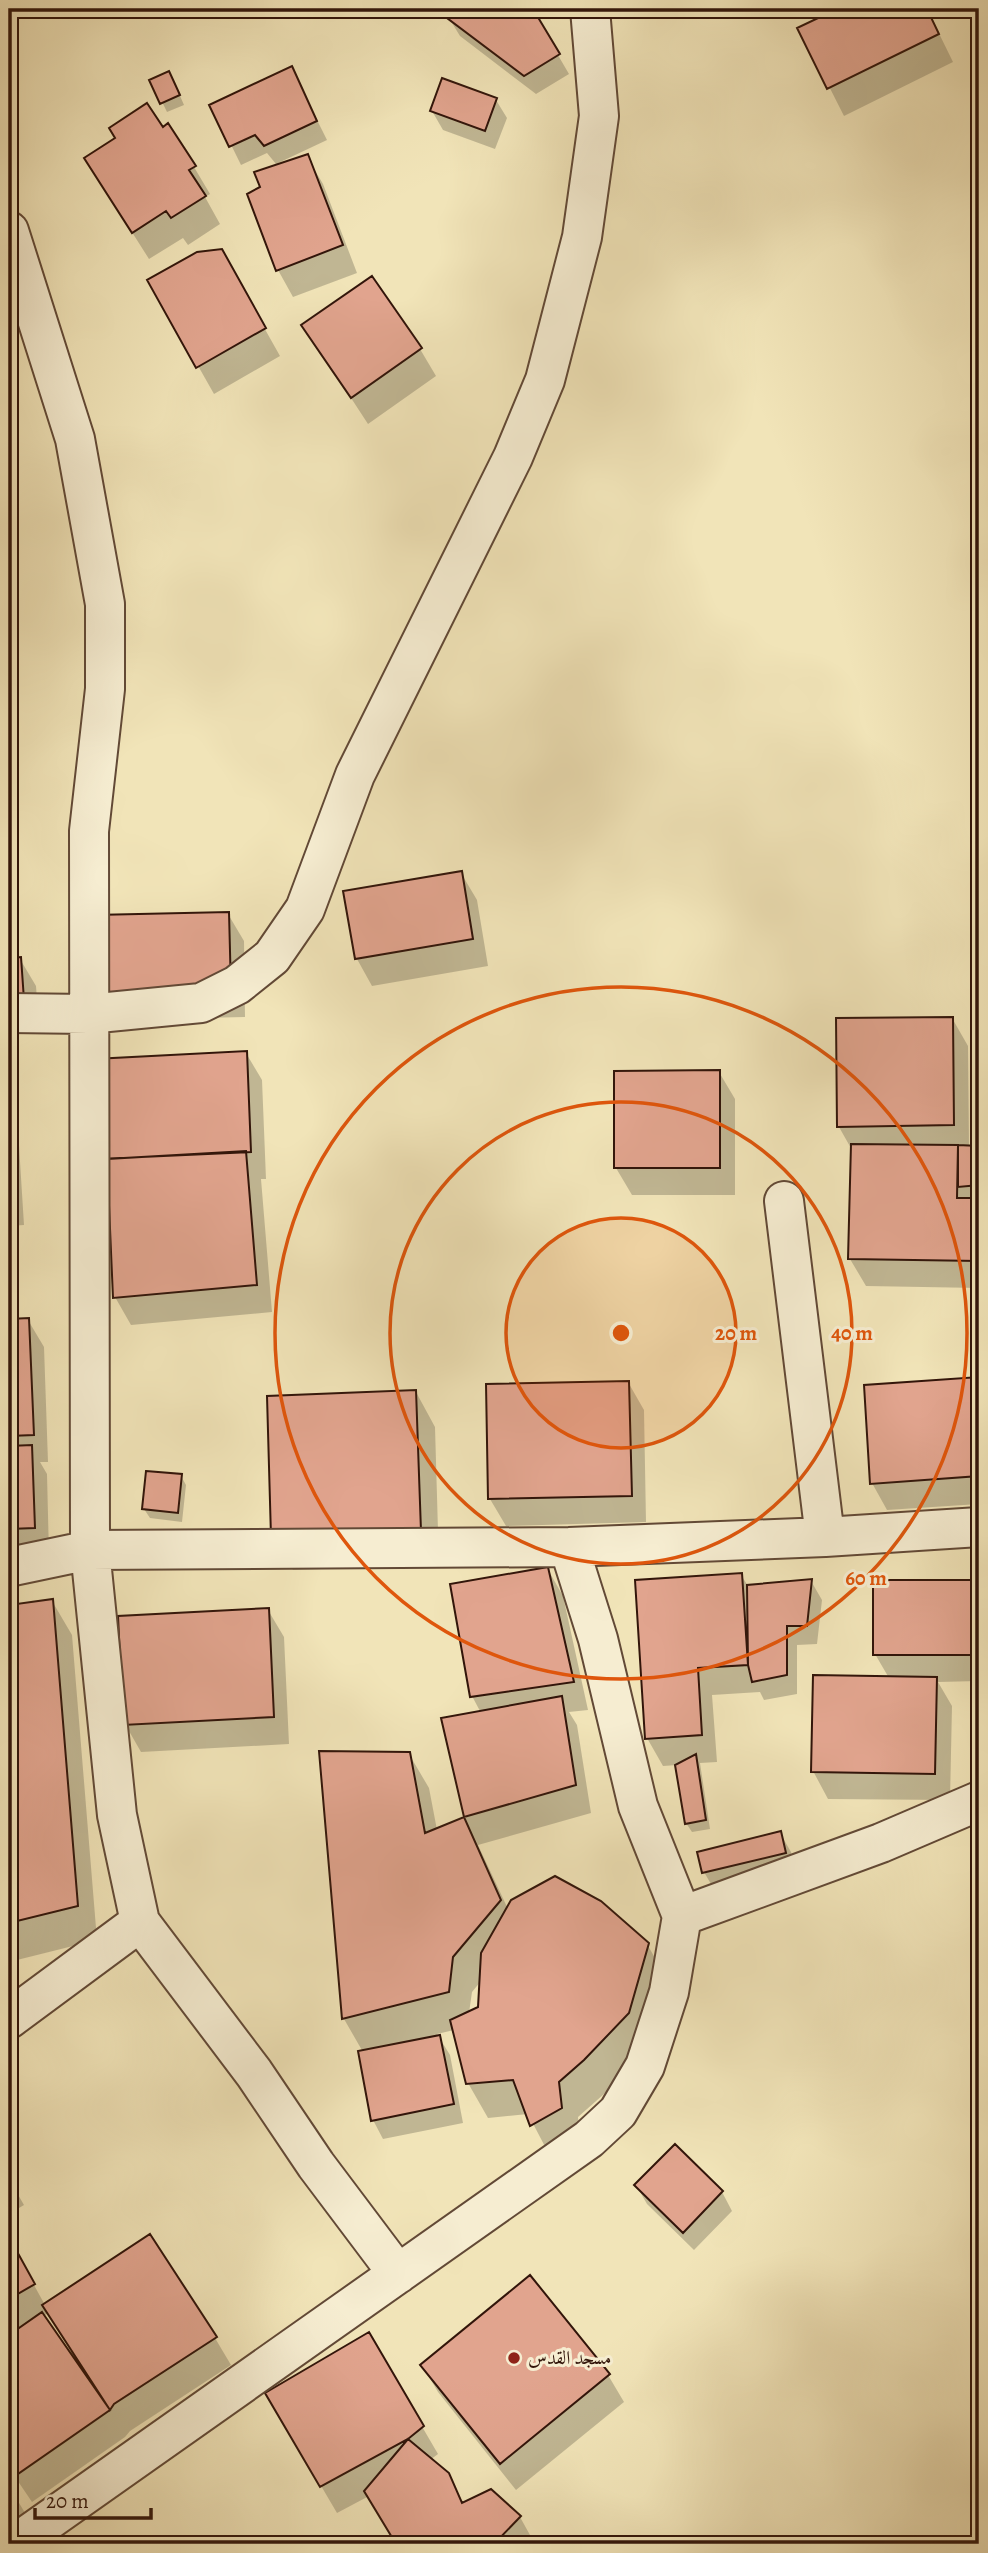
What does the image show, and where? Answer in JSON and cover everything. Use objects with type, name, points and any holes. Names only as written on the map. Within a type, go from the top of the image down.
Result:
[{"type":"street","points":[[9,1013],[88,1014],[201,1003],[237,985],[272,957],[305,909],[355,775],[513,457],[545,380],[582,237],[599,116],[590,9]]},
{"type":"street","points":[[9,231],[75,439],[106,604],[105,689],[89,831],[90,1550],[117,1815],[140,1922],[254,2073],[316,2165],[398,2274]]},
{"type":"street","points":[[784,1201],[825,1537]]},
{"type":"street","points":[[9,1567],[90,1550],[569,1547],[979,1528]]},
{"type":"street","points":[[15,2544],[589,2139],[618,2112],[645,2066],[669,1992],[682,1916],[638,1806],[598,1639],[569,1547]]},
{"type":"street","points":[[682,1916],[881,1843],[979,1801]]},
{"type":"street","points":[[9,2019],[140,1922]]},
{"type":"building","points":[[462,9],[533,9],[560,54],[524,76],[447,18]]},
{"type":"building","points":[[837,9],[927,9],[939,34],[827,89],[797,28]]},
{"type":"building","points":[[292,66],[317,121],[264,146],[255,135],[229,147],[209,105]]},
{"type":"building","points":[[169,71],[180,95],[160,104],[149,80]]},
{"type":"building","points":[[442,78],[497,98],[485,131],[430,111]]},
{"type":"building","points":[[147,103],[163,127],[168,123],[196,166],[189,170],[206,196],[171,218],[166,211],[132,233],[84,158],[115,138],[109,128]]},
{"type":"building","points":[[308,154],[343,245],[276,271],[247,194],[260,187],[254,172]]},
{"type":"building","points":[[222,249],[266,328],[196,368],[147,280],[197,252]]},
{"type":"building","points":[[372,276],[422,348],[351,398],[301,325]]},
{"type":"building","points":[[462,871],[473,939],[355,959],[343,891]]},
{"type":"building","points":[[229,912],[231,990],[95,993],[94,915]]},
{"type":"building","points":[[21,957],[24,1000],[9,1001],[9,958]]},
{"type":"building","points":[[953,1017],[954,1125],[837,1127],[836,1018]]},
{"type":"building","points":[[247,1051],[251,1152],[98,1159],[94,1059]]},
{"type":"building","points":[[720,1070],[720,1168],[614,1168],[614,1071]]},
{"type":"building","points":[[851,1144],[958,1145],[957,1198],[979,1198],[979,1261],[848,1259]]},
{"type":"building","points":[[958,1145],[979,1146],[979,1185],[958,1187]]},
{"type":"building","points":[[246,1151],[257,1285],[113,1298],[107,1159]]},
{"type":"building","points":[[29,1318],[34,1435],[9,1436],[9,1319]]},
{"type":"building","points":[[979,1377],[979,1476],[870,1484],[864,1385]]},
{"type":"building","points":[[629,1381],[632,1496],[488,1499],[486,1384]]},
{"type":"building","points":[[416,1390],[421,1531],[271,1537],[267,1396]]},
{"type":"building","points":[[32,1445],[35,1528],[9,1529],[9,1446]]},
{"type":"building","points":[[146,1471],[182,1474],[178,1513],[142,1509]]},
{"type":"building","points":[[548,1567],[574,1682],[470,1697],[450,1584]]},
{"type":"building","points":[[742,1573],[748,1665],[698,1668],[702,1735],[645,1739],[635,1580]]},
{"type":"building","points":[[812,1579],[807,1626],[787,1626],[787,1675],[752,1682],[748,1665],[747,1585]]},
{"type":"building","points":[[873,1580],[979,1580],[979,1655],[873,1655]]},
{"type":"building","points":[[53,1599],[78,1906],[9,1923],[9,1605]]},
{"type":"building","points":[[269,1608],[274,1717],[123,1725],[118,1616]]},
{"type":"building","points":[[813,1675],[937,1677],[935,1774],[811,1772]]},
{"type":"building","points":[[562,1696],[576,1785],[464,1817],[441,1718]]},
{"type":"building","points":[[319,1751],[410,1752],[425,1833],[464,1817],[501,1900],[453,1957],[449,1992],[342,2019]]},
{"type":"building","points":[[696,1754],[706,1820],[685,1824],[675,1765]]},
{"type":"building","points":[[781,1831],[786,1853],[702,1873],[697,1852]]},
{"type":"building","points":[[555,1876],[601,1901],[649,1943],[629,2013],[559,2082],[562,2108],[530,2126],[513,2080],[466,2084],[450,2020],[478,2007],[481,1953],[511,1900]]},
{"type":"building","points":[[440,2035],[454,2104],[371,2121],[358,2051]]},
{"type":"building","points":[[675,2144],[723,2191],[683,2233],[634,2185]]},
{"type":"building","points":[[150,2234],[217,2337],[114,2404],[110,2410],[42,2305]]},
{"type":"building","points":[[9,2237],[35,2284],[9,2299]]},
{"type":"building","points":[[530,2275],[610,2374],[500,2464],[420,2365]]},
{"type":"building","points":[[42,2312],[110,2410],[15,2476],[9,2467],[9,2335]]},
{"type":"building","points":[[369,2332],[424,2426],[408,2439],[320,2487],[265,2393]]},
{"type":"building","points":[[408,2439],[449,2473],[462,2503],[491,2489],[521,2516],[494,2544],[396,2544],[364,2491]]},
{"type":"place","name":"مسجد القدس","points":[[514,2358]]}]
